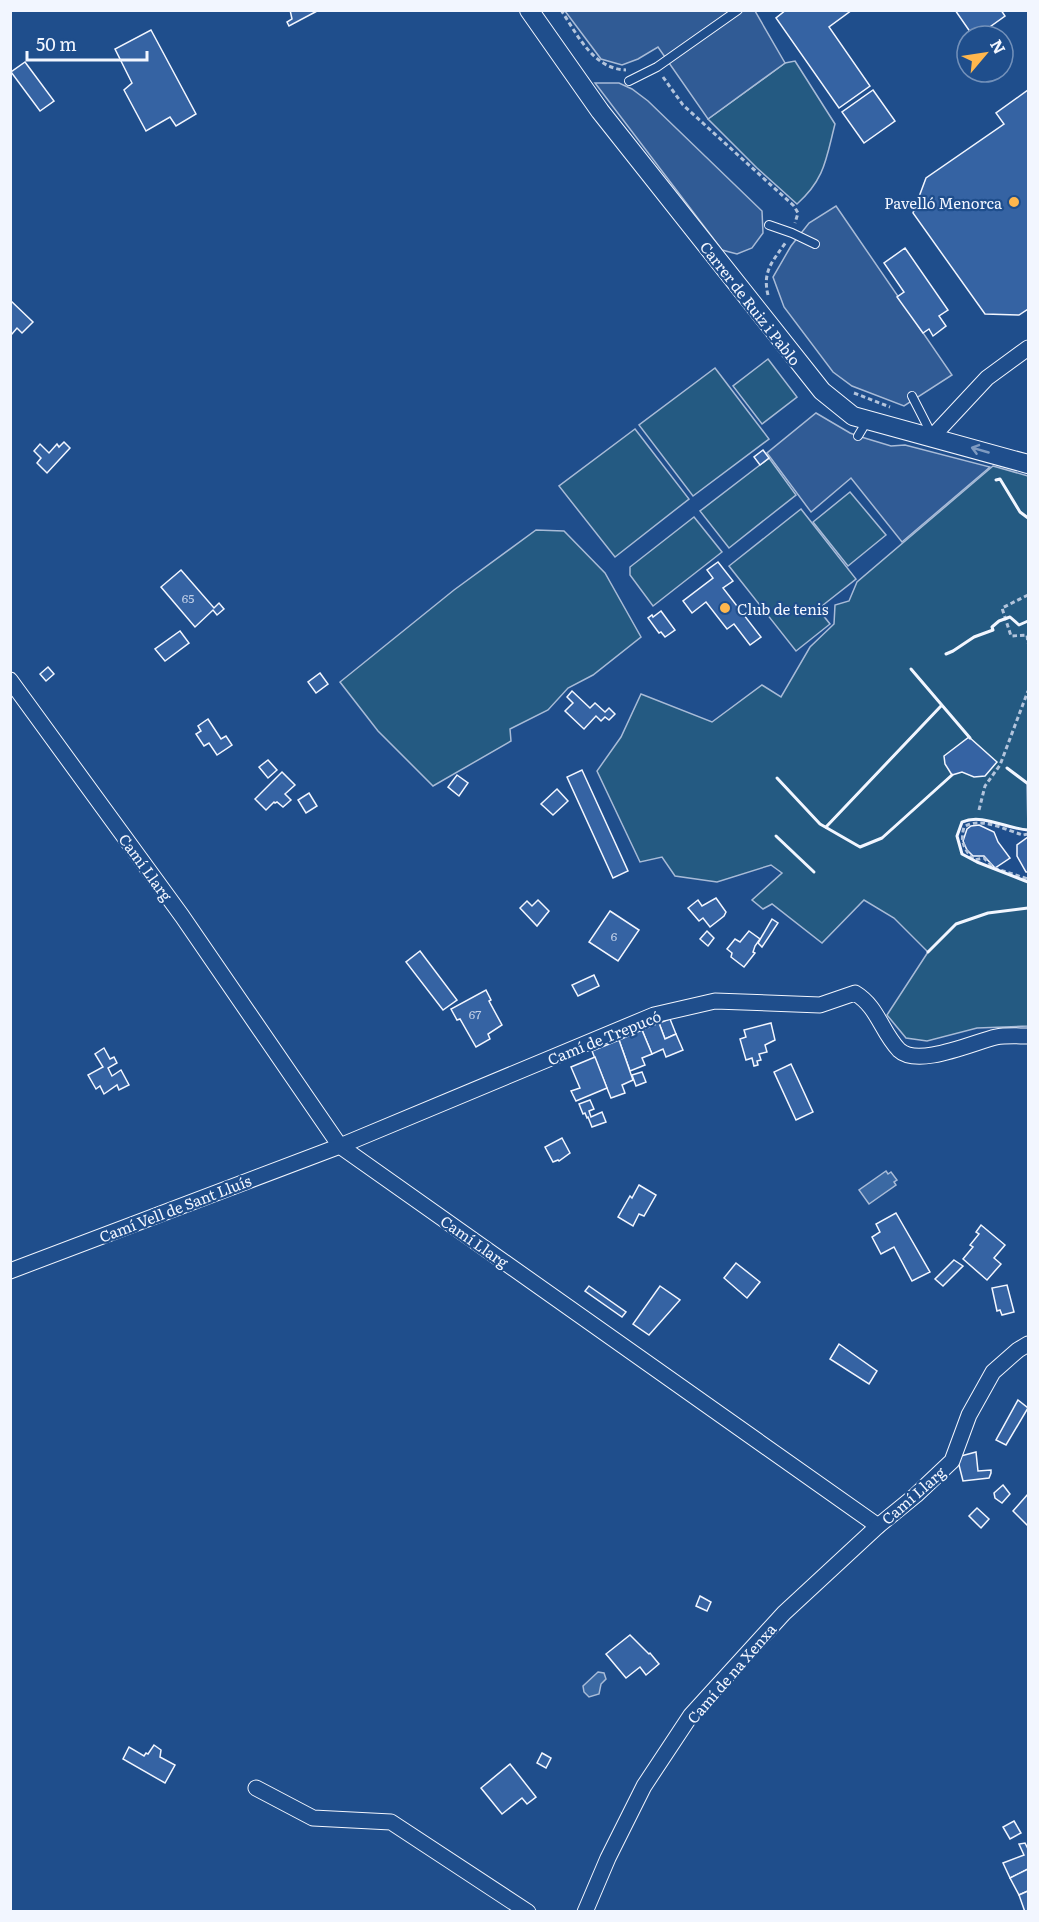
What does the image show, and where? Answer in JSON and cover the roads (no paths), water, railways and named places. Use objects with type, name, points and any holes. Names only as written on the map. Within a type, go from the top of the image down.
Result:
[{"type":"street","name":"Carrer de Ruiz i Pablo","points":[[530,10],[620,138],[822,391],[853,416],[1029,464]]},
{"type":"street","points":[[932,437],[987,378],[1029,348]]},
{"type":"street","name":"Camí Llarg","points":[[10,680],[182,916],[340,1146],[878,1526],[916,1496],[952,1461],[969,1415],[993,1372],[1018,1350],[1029,1344]]},
{"type":"street","name":"Camí de Trepucó","points":[[340,1146],[654,1015],[715,1001],[820,1005],[855,993],[865,999],[874,1009],[883,1029],[901,1052],[916,1056],[933,1056],[999,1036],[1029,1036]]},
{"type":"street","name":"Camí Vell de Sant Lluís","points":[[10,1271],[340,1146]]},
{"type":"street","name":"Camí de na Xenxa","points":[[585,1911],[608,1858],[644,1786],[691,1715],[784,1613],[878,1526]]},
{"type":"street","points":[[256,1788],[313,1818],[391,1822],[528,1911]]},
{"type":"lane","points":[[629,81],[657,67],[738,10]]},
{"type":"lane","points":[[769,225],[792,232],[816,244]]},
{"type":"lane","points":[[912,396],[932,437]]},
{"type":"lane","points":[[858,436],[867,420]]},
{"type":"place","name":"Pavelló Menorca","points":[[1014,202]]},
{"type":"place","name":"Club de tenis","points":[[725,608]]}]
